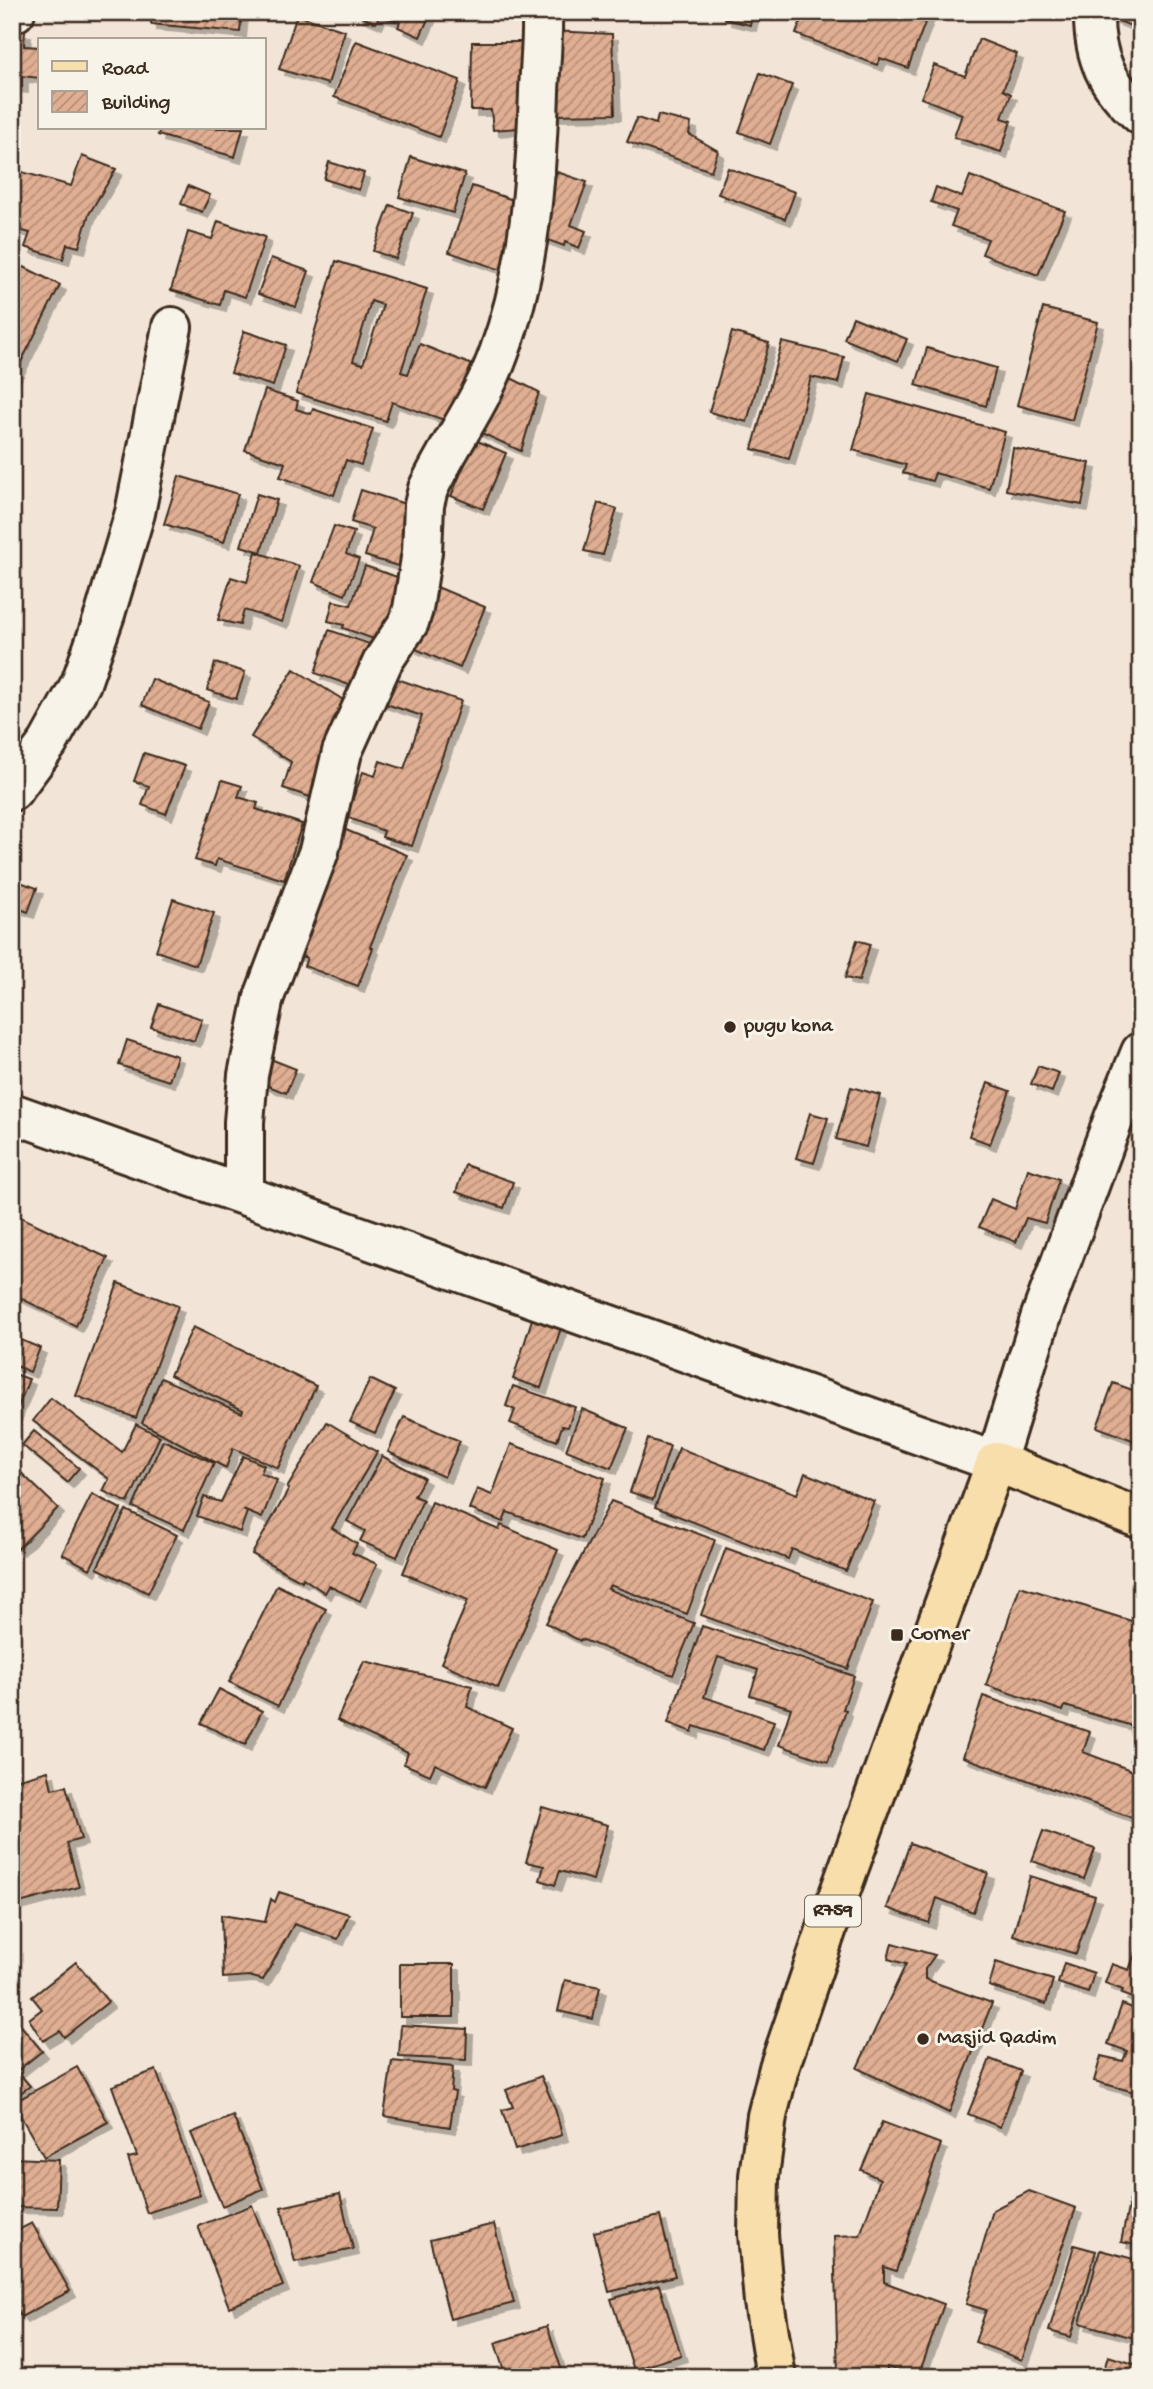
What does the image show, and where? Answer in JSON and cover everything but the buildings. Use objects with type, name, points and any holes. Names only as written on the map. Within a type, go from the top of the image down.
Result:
[{"type":"main road","points":[[996,1462],[1141,1519]]},
{"type":"main road","name":"R759","points":[[776,2377],[764,2302],[758,2234],[759,2176],[767,2116],[779,2068],[829,1922],[996,1462]]},
{"type":"street","points":[[244,1194],[244,1122],[248,1075],[264,997],[319,851],[342,752],[383,661],[409,622],[422,552],[424,505],[428,489],[491,374],[500,352],[523,268],[536,171],[542,12]]},
{"type":"street","points":[[1094,12],[1094,31],[1102,66],[1120,97],[1141,115]]},
{"type":"street","points":[[12,791],[48,743],[81,683],[105,614],[135,513],[172,327]]},
{"type":"street","points":[[12,1112],[996,1462],[1041,1316],[1141,1052]]},
{"type":"place","name":"pugu kona","points":[[730,1027]]},
{"type":"place","name":"Corner","points":[[897,1635]]},
{"type":"place","name":"Masjid Qadim","points":[[923,2039]]}]
